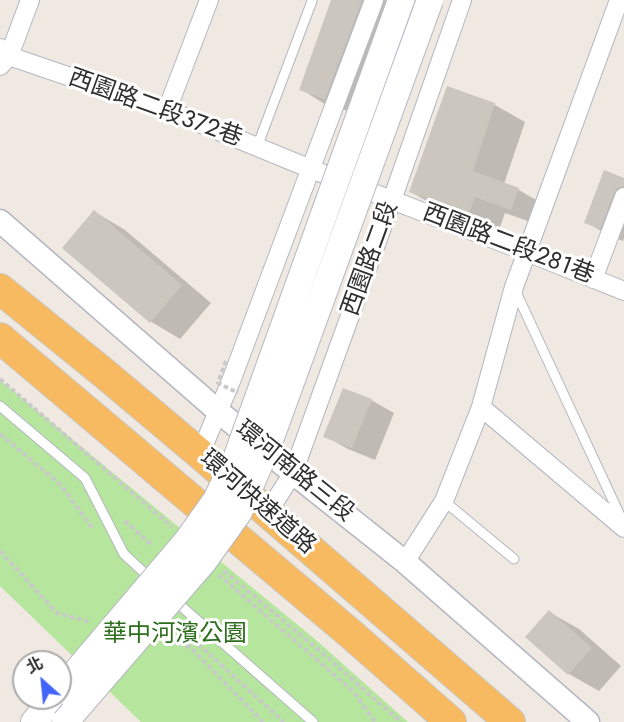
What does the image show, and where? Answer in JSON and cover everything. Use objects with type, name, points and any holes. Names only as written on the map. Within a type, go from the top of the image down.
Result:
[{"type":"highway","name":"環河快速道路","points":[[0,289],[200,454],[253,512],[510,722]]},
{"type":"highway","points":[[0,308],[170,455],[352,635]]},
{"type":"highway","name":"環河快速道路","points":[[0,338],[352,635],[451,722]]},
{"type":"main road","points":[[72,677],[187,541],[216,500],[236,459],[401,0]]},
{"type":"main road","points":[[65,722],[210,567],[253,512],[270,440],[430,0]]},
{"type":"main road","points":[[34,722],[44,710]]},
{"type":"street","points":[[3,57],[30,0]]},
{"type":"street","points":[[167,110],[209,0]]},
{"type":"street","points":[[200,454],[219,412],[374,0]]},
{"type":"street","name":"西園路二段","points":[[253,512],[293,473],[462,0]]},
{"type":"street","points":[[405,562],[444,501],[481,407],[514,287],[620,0]]},
{"type":"street","name":"西園路二段372巷","points":[[3,57],[167,110],[392,200]]},
{"type":"street","points":[[593,279],[624,197]]},
{"type":"street","name":"西園路二段281巷","points":[[392,200],[624,291]]},
{"type":"street","name":"環河南路三段","points":[[0,221],[219,412],[405,562],[588,722]]},
{"type":"street","points":[[481,407],[624,526]]},
{"type":"lane","points":[[257,147],[312,1]]},
{"type":"lane","points":[[514,287],[624,526]]},
{"type":"lane","points":[[0,406],[85,478],[124,554],[158,585]]},
{"type":"lane","points":[[444,501],[514,560]]},
{"type":"lane","points":[[167,593],[313,722]]},
{"type":"path","points":[[226,361],[218,383],[242,395]]},
{"type":"path","points":[[121,517],[154,547]]},
{"type":"path","points":[[210,567],[354,692],[375,722]]},
{"type":"green space","name":"華中河濱公園","points":[[0,380],[316,640],[408,722],[141,722],[72,655],[72,650],[66,650],[0,586]]},
{"type":"building","points":[[331,0],[362,0],[325,99],[299,90]]},
{"type":"building","points":[[447,86],[495,103],[473,171],[519,188],[511,210],[475,197],[469,213],[409,192]]},
{"type":"building","points":[[604,170],[624,178],[624,186],[617,188],[614,193],[600,229],[584,223]]},
{"type":"building","points":[[94,210],[182,285],[150,323],[62,248]]},
{"type":"building","points":[[343,388],[372,399],[352,448],[323,437]]},
{"type":"building","points":[[549,610],[592,648],[568,675],[525,637]]}]
